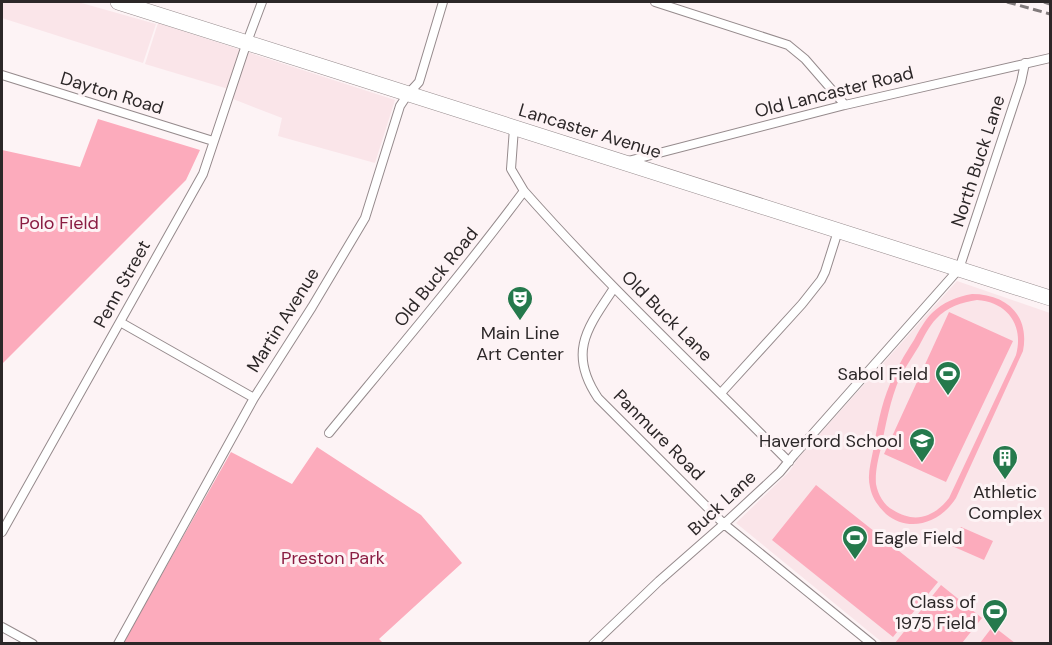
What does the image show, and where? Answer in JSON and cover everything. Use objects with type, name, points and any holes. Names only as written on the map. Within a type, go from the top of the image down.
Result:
[{"type":"highway","name":"Lancaster Avenue","points":[[118,2],[1050,298]]},
{"type":"street","name":"Penn Street","points":[[2,532],[203,174],[262,2]]},
{"type":"street","name":"Martin Avenue","points":[[118,644],[254,398],[365,218],[400,106],[419,82],[443,2]]},
{"type":"street","points":[[656,2],[788,45],[806,59],[845,105]]},
{"type":"street","name":"Old Lancaster Road","points":[[626,162],[845,105],[1050,58]]},
{"type":"street","name":"North Buck Lane","points":[[959,269],[1021,82],[1025,63]]},
{"type":"street","name":"Dayton Road","points":[[2,75],[213,141]]},
{"type":"street","points":[[514,128],[512,169],[524,191]]},
{"type":"street","name":"Old Buck Lane","points":[[524,191],[614,288],[789,462]]},
{"type":"street","name":"Old Buck Road","points":[[329,433],[418,326],[524,191]]},
{"type":"street","points":[[721,393],[821,280],[838,231]]},
{"type":"street","name":"Buck Lane","points":[[593,644],[789,462],[959,269]]},
{"type":"street","name":"Panmure Road","points":[[614,288],[591,321],[584,339],[582,354],[584,370],[590,386],[601,401],[724,524],[873,644]]},
{"type":"street","points":[[120,322],[254,398]]},
{"type":"street","points":[[2,627],[33,644]]},
{"type":"shaded area","points":[[2,2],[78,2],[156,24],[143,63],[2,18]]},
{"type":"shaded area","points":[[158,23],[395,100],[375,163],[278,136],[282,118],[233,99],[235,91],[145,64]]},
{"type":"shaded area","name":"Haverford School","points":[[957,281],[1050,313],[1050,643],[883,643],[736,523],[789,472],[799,457]]},
{"type":"green space","name":"Polo Field","points":[[98,119],[200,150],[186,180],[2,364],[2,150],[80,167]]},
{"type":"green space","points":[[972,294],[995,298],[1013,309],[1023,327],[1023,351],[956,498],[950,506],[934,519],[924,522],[915,524],[895,520],[878,505],[870,487],[869,478],[878,425],[887,392],[904,356],[927,319],[945,303]],"holes":[[[977,300],[997,305],[1011,317],[1018,334],[1016,355],[949,498],[930,514],[916,517],[901,514],[884,502],[876,484],[878,461],[900,377],[929,328],[940,315],[966,302]]]},
{"type":"green space","name":"Sabol Field","points":[[949,312],[1013,341],[946,482],[884,454]]},
{"type":"green space","name":"Preston Park","points":[[317,447],[421,515],[462,563],[379,639],[383,643],[123,643],[231,452],[292,484]]},
{"type":"green space","name":"Eagle Field","points":[[816,485],[938,582],[893,637],[772,540]]},
{"type":"green space","points":[[961,527],[993,541],[984,560],[952,546]]},
{"type":"green space","points":[[941,585],[982,618],[962,643],[895,643]]},
{"type":"green space","name":"Class of 1975 Field","points":[[993,626],[1015,643],[980,643]]},
{"type":"railway","points":[[1007,2],[1050,14]]},
{"type":"railway","points":[[1044,2],[1050,4]]},
{"type":"place","name":"Main Line Art Center","points":[[520,322]]},
{"type":"place","name":"Sabol Field","points":[[948,397]]},
{"type":"place","name":"Haverford School","points":[[922,464]]},
{"type":"place","name":"Athletic Complex","points":[[1005,481]]},
{"type":"place","name":"Eagle Field","points":[[855,561]]},
{"type":"place","name":"Class of 1975 Field","points":[[995,635]]}]
